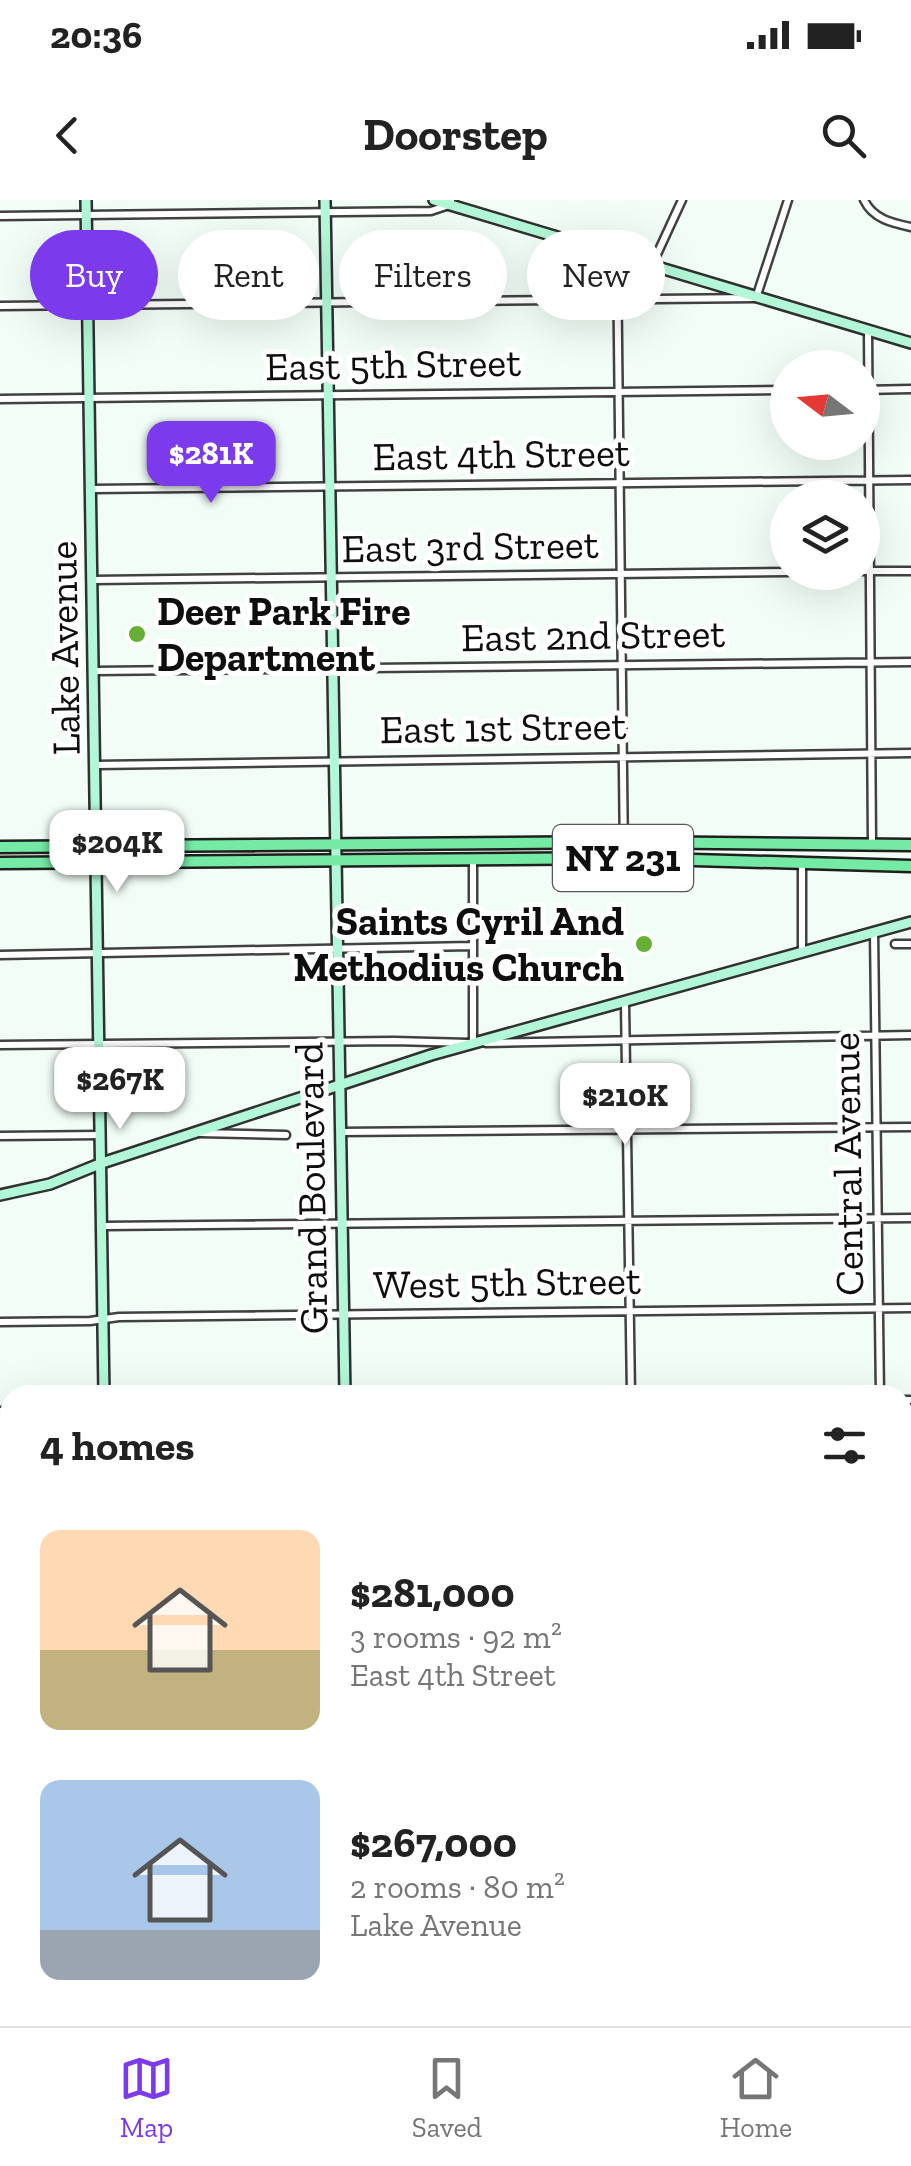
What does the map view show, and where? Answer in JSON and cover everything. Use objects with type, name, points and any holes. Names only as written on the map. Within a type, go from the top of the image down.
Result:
[{"type":"main road","name":"NY 231","points":[[0,847],[624,842],[911,845]]},
{"type":"main road","name":"NY 231","points":[[0,863],[624,858],[911,866]]},
{"type":"street","name":"Lake Avenue","points":[[86,200],[86,230]]},
{"type":"street","name":"Grand Boulevard","points":[[325,200],[345,1385]]},
{"type":"street","points":[[434,200],[538,230]]},
{"type":"street","points":[[665,237],[682,200]]},
{"type":"street","points":[[756,298],[788,200]]},
{"type":"street","points":[[864,200],[880,218],[911,227]]},
{"type":"street","points":[[0,216],[430,212],[450,202]]},
{"type":"street","points":[[665,269],[911,343]]},
{"type":"street","points":[[665,301],[756,298]]},
{"type":"street","points":[[158,304],[527,303]]},
{"type":"street","points":[[0,306],[30,305]]},
{"type":"street","name":"Lake Avenue","points":[[88,320],[104,1385]]},
{"type":"street","points":[[616,320],[624,858]]},
{"type":"street","points":[[867,350],[868,330]]},
{"type":"street","points":[[880,390],[911,389]]},
{"type":"street","name":"East 5th Street","points":[[0,399],[770,390]]},
{"type":"street","name":"East 4th Street","points":[[880,481],[911,480]]},
{"type":"street","name":"East 4th Street","points":[[92,489],[770,482]]},
{"type":"street","points":[[880,571],[911,571]]},
{"type":"street","name":"East 3rd Street","points":[[94,580],[770,572]]},
{"type":"street","points":[[867,590],[872,844]]},
{"type":"street","name":"East 2nd Street","points":[[95,671],[911,662]]},
{"type":"street","name":"East 1st Street","points":[[96,764],[911,753]]},
{"type":"street","points":[[473,858],[473,1043]]},
{"type":"street","points":[[802,865],[802,951]]},
{"type":"street","points":[[0,1196],[50,1184],[102,1163],[473,1043],[911,922]]},
{"type":"street","name":"Central Avenue","points":[[874,932],[880,1385]]},
{"type":"street","points":[[895,944],[911,944]]},
{"type":"street","points":[[0,955],[472,946]]},
{"type":"street","points":[[625,1002],[631,1385]]},
{"type":"street","points":[[0,1046],[625,1042],[911,1035]]},
{"type":"street","points":[[339,1132],[911,1127]]},
{"type":"street","points":[[198,1133],[286,1135]]},
{"type":"street","points":[[0,1136],[101,1135]]},
{"type":"street","points":[[103,1226],[911,1218]]},
{"type":"street","name":"West 5th Street","points":[[0,1322],[911,1308]]},
{"type":"place","name":"Deer Park Fire Department","points":[[137,634]]},
{"type":"place","name":"Saints Cyril And Methodius Church","points":[[644,944]]}]
